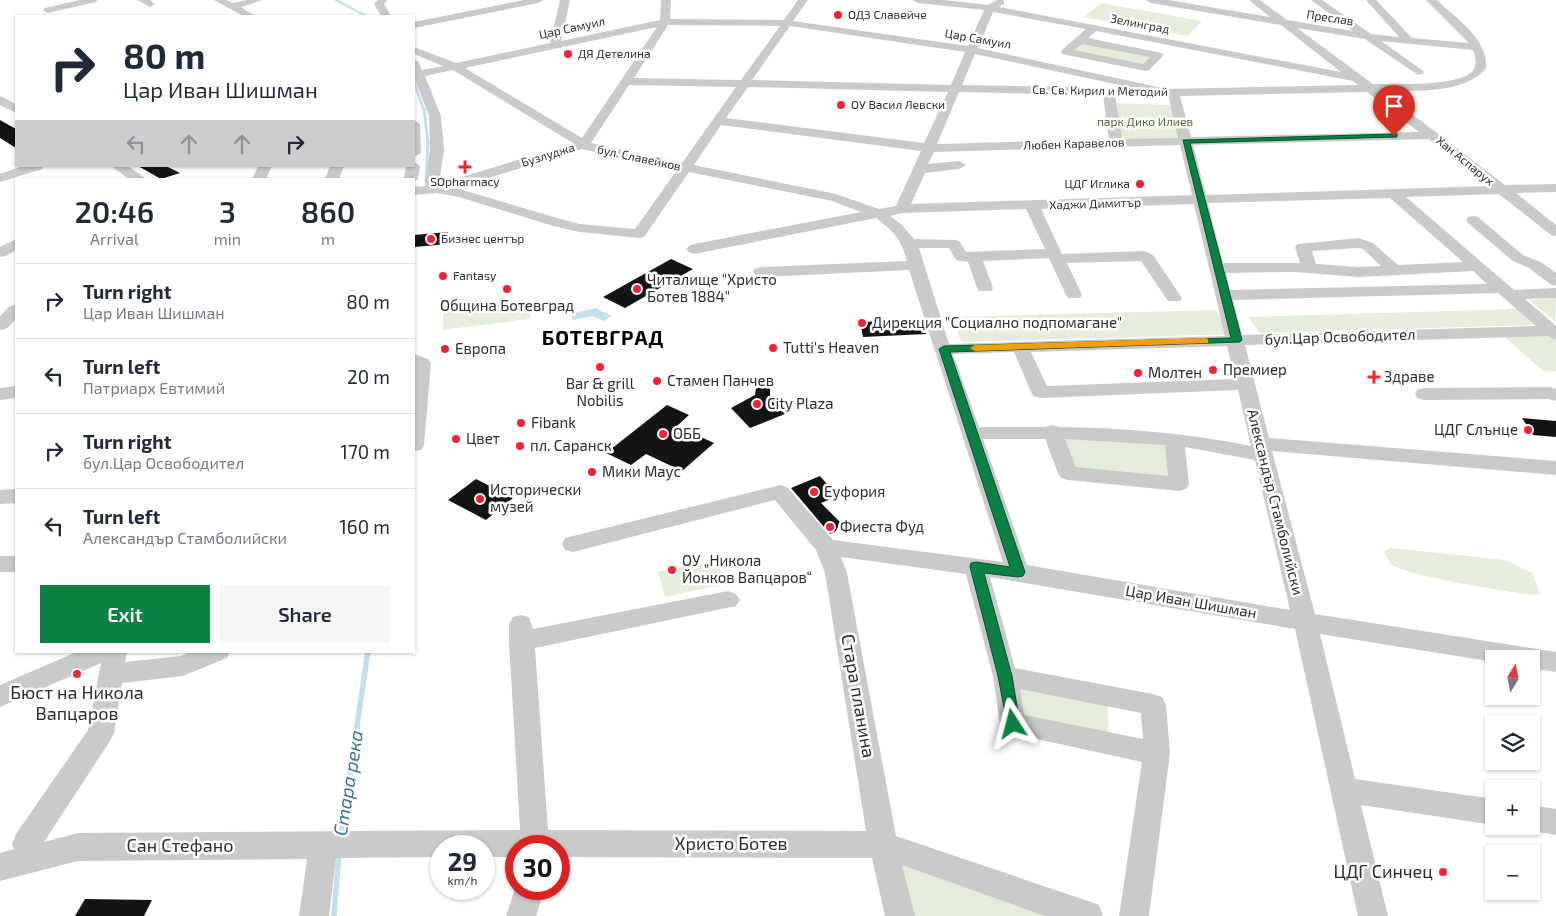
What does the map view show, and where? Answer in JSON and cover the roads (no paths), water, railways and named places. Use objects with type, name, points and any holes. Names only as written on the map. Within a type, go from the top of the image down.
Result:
[{"type":"street","points":[[48,10],[93,0]]},
{"type":"street","points":[[218,0],[248,15]]},
{"type":"street","points":[[231,7],[258,0]]},
{"type":"street","points":[[415,25],[538,0]]},
{"type":"street","points":[[555,45],[565,0]]},
{"type":"street","points":[[665,22],[666,0]]},
{"type":"street","points":[[415,191],[434,189],[460,193],[553,222],[580,228],[639,234],[802,0]]},
{"type":"street","name":"Зелинград","points":[[918,0],[990,8],[1357,78]]},
{"type":"street","points":[[902,209],[990,8],[1005,0]]},
{"type":"street","name":"Преслав","points":[[1151,0],[1369,37],[1477,47]]},
{"type":"street","name":"Хан Аспарух","points":[[1254,0],[1556,232]]},
{"type":"street","points":[[1316,0],[1418,72]]},
{"type":"street","points":[[1371,0],[1408,41]]},
{"type":"street","points":[[1431,0],[1477,47]]},
{"type":"street","points":[[382,1],[378,4],[385,15]]},
{"type":"street","name":"Цар Самуил","points":[[416,68],[454,66],[665,22],[786,23],[972,50],[1168,93]]},
{"type":"street","name":"Бузлуджа","points":[[434,189],[584,144],[665,22]]},
{"type":"street","points":[[1048,67],[1094,28]]},
{"type":"street","points":[[1066,52],[1145,68],[1158,55],[1080,40]]},
{"type":"street","name":"Св. Св. Кирил и Методий","points":[[626,81],[1168,93],[1432,86],[1463,81],[1474,76],[1480,70],[1482,62],[1477,47]]},
{"type":"street","name":"бул. Славейков","points":[[415,50],[454,66],[584,144],[600,150],[836,198],[878,214],[896,227],[910,244]]},
{"type":"street","points":[[416,68],[435,116],[437,150],[434,189]]},
{"type":"street","points":[[1318,70],[1340,89]]},
{"type":"street","points":[[1108,91],[1116,142]]},
{"type":"street","name":"Александър Стамболийски","points":[[1168,93],[1174,96],[1237,340],[1245,384],[1305,622],[1373,916]]},
{"type":"street","points":[[0,100],[15,108]]},
{"type":"street","name":"Любен Каравелов","points":[[718,121],[929,148],[1432,135]]},
{"type":"street","points":[[920,169],[959,165]]},
{"type":"street","points":[[0,178],[33,167]]},
{"type":"street","points":[[120,172],[136,178]]},
{"type":"street","name":"Хаджи Димитър","points":[[694,249],[902,209],[1201,201],[1392,192],[1556,188]]},
{"type":"street","points":[[1392,192],[1554,333]]},
{"type":"street","points":[[1032,206],[1074,295]]},
{"type":"street","points":[[1473,220],[1518,258],[1535,265],[1556,281]]},
{"type":"street","points":[[1018,572],[910,244],[951,243],[961,257],[1144,256],[1148,258],[1174,298]]},
{"type":"street","points":[[6,253],[15,244]]},
{"type":"street","points":[[1310,268],[1303,247],[1359,244],[1368,246],[1394,270]]},
{"type":"street","points":[[974,257],[985,288]]},
{"type":"street","points":[[761,272],[916,265]]},
{"type":"street","points":[[1218,268],[1310,268],[1359,272],[1477,266]]},
{"type":"street","points":[[1224,295],[1556,292]]},
{"type":"street","name":"бул.Цар Освободител","points":[[944,349],[1554,333]]},
{"type":"street","points":[[1020,347],[1040,392],[1245,384]]},
{"type":"street","points":[[415,360],[422,363],[416,393],[415,419]]},
{"type":"street","points":[[0,394],[15,392]]},
{"type":"street","points":[[1424,394],[1550,393],[1556,395]]},
{"type":"street","points":[[973,433],[1052,431],[1174,440],[1261,449],[1556,468]]},
{"type":"street","points":[[1052,431],[1068,473],[1179,484],[1174,440]]},
{"type":"street","name":"Стара планина","points":[[573,544],[780,492],[826,547],[836,573],[883,845],[900,916]]},
{"type":"street","points":[[0,497],[15,496]]},
{"type":"street","name":"Цар Иван Шишман","points":[[826,547],[1018,572],[1305,622],[1556,662]]},
{"type":"street","points":[[0,564],[15,564]]},
{"type":"street","points":[[976,567],[1005,676],[1013,724],[1157,752]]},
{"type":"street","points":[[534,835],[521,632],[728,600]]},
{"type":"street","points":[[0,696],[110,659],[183,666],[213,653]]},
{"type":"street","points":[[10,864],[101,733],[110,659]]},
{"type":"street","points":[[1005,676],[1153,705],[1157,752],[1134,916]]},
{"type":"street","points":[[1344,790],[1485,811]]},
{"type":"street","points":[[1540,819],[1556,822]]},
{"type":"street","name":"Христо Ботев","points":[[363,844],[505,845]]},
{"type":"street","name":"Сан Стефано","points":[[10,864],[78,847],[363,844]]},
{"type":"street","points":[[314,916],[326,845]]},
{"type":"street","name":"Христо Ботев","points":[[570,845],[883,845],[1088,916]]},
{"type":"street","points":[[521,916],[526,900]]},
{"type":"water","points":[[595,308],[612,316],[604,321],[593,316],[573,320],[570,314]]},
{"type":"waterway","name":"Стара река","points":[[336,0],[364,15]]},
{"type":"waterway","name":"Стара река","points":[[415,85],[424,111]]},
{"type":"waterway","name":"Стара река","points":[[424,109],[428,143],[426,181]]},
{"type":"waterway","name":"Стара река","points":[[341,835],[368,653]]},
{"type":"waterway","name":"Стара река","points":[[334,916],[339,853]]},
{"type":"place","name":"ОДЗ Славейче","points":[[838,15]]},
{"type":"place","name":"ДЯ Детелина","points":[[568,54]]},
{"type":"place","name":"ОУ Васил Левски","points":[[841,105]]},
{"type":"place","name":"SOpharmacy","points":[[465,167]]},
{"type":"place","name":"ЦДГ Иглика","points":[[1140,184]]},
{"type":"place","name":"Бизнес център","points":[[431,239]]},
{"type":"place","name":"Fantasy","points":[[443,276]]},
{"type":"place","name":"Община Ботевград","points":[[507,289]]},
{"type":"place","name":"Читалище \"Христо Ботев 1884\"","points":[[637,289]]},
{"type":"place","name":"Дирекция \"Социално подпомагане\"","points":[[862,323]]},
{"type":"place","name":"Tutti's Heaven","points":[[773,348]]},
{"type":"place","name":"Европа","points":[[445,349]]},
{"type":"place","name":"Bar & grill Nobilis","points":[[600,367]]},
{"type":"place","name":"Премиер","points":[[1213,370]]},
{"type":"place","name":"Молтен","points":[[1138,373]]},
{"type":"place","name":"Здраве","points":[[1374,377]]},
{"type":"place","name":"Стамен Панчев","points":[[657,381]]},
{"type":"place","name":"City Plaza","points":[[757,404]]},
{"type":"place","name":"Fibank","points":[[521,423]]},
{"type":"place","name":"ЦДГ Слънце","points":[[1528,430]]},
{"type":"place","name":"ОББ","points":[[663,434]]},
{"type":"place","name":"Цвет","points":[[456,439]]},
{"type":"place","name":"пл. Саранск","points":[[520,446]]},
{"type":"place","name":"Мики Маус","points":[[592,472]]},
{"type":"place","name":"Еуфория","points":[[814,492]]},
{"type":"place","name":"Исторически музей","points":[[480,499]]},
{"type":"place","name":"Фиеста Фуд","points":[[830,527]]},
{"type":"place","name":"ОУ „Никола Йонков Вапцаров“","points":[[672,570]]},
{"type":"place","name":"Бюст на Никола Вапцаров","points":[[77,674]]},
{"type":"place","name":"ЦДГ Синчец","points":[[1443,872]]},
{"type":"district","name":"БОТЕВГРАД","points":[[603,338]]},
{"type":"park label","name":"парк Дико Илиев","points":[[1145,122]]}]
